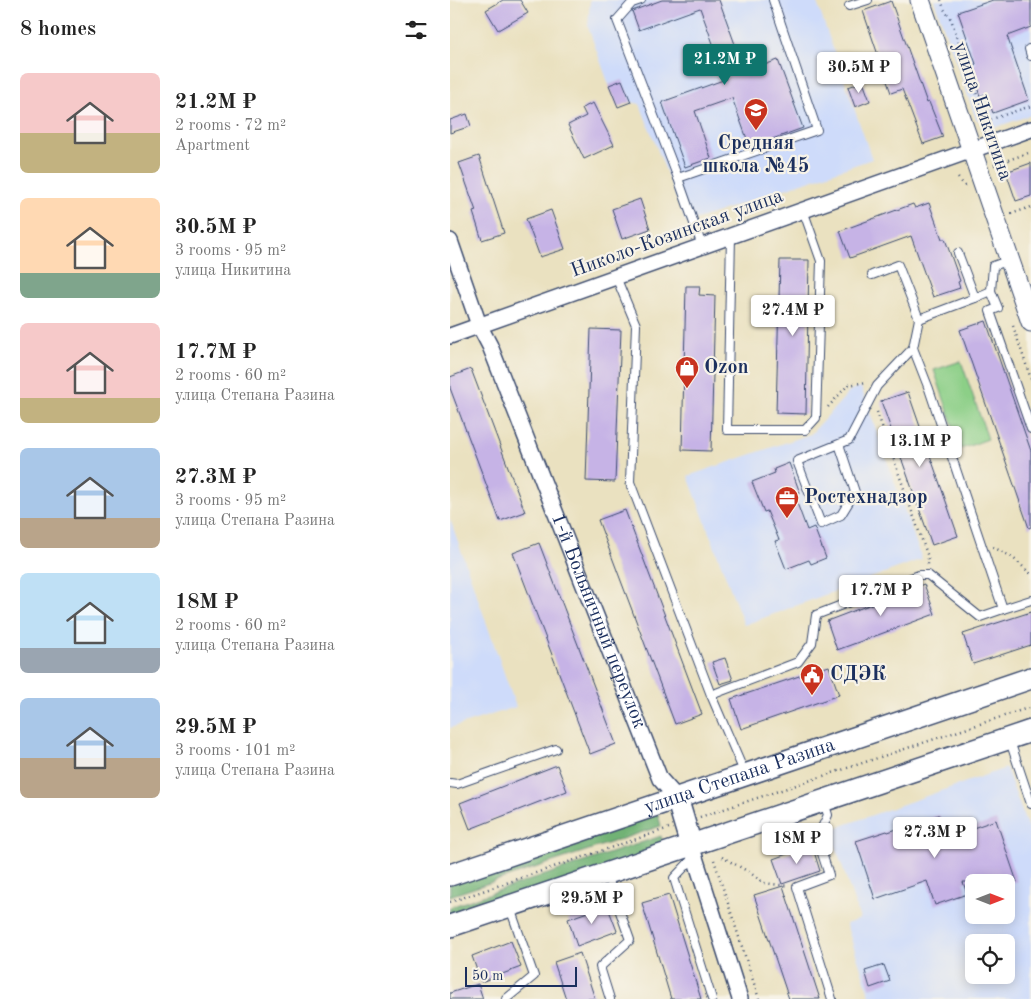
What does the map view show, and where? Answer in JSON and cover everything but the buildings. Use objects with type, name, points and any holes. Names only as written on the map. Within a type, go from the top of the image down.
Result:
[{"type":"main road","name":"улица Степана Разина","points":[[450,875],[1031,678]]},
{"type":"main road","points":[[450,926],[606,874],[693,850],[824,801],[1031,731]]},
{"type":"main road","name":"1-й Больничный переулок","points":[[677,798],[693,850]]},
{"type":"street","name":"улица Никитина","points":[[920,0],[1031,322]]},
{"type":"street","name":"Николо-Козинская улица","points":[[450,336],[1031,129]]},
{"type":"street","name":"1-й Больничный переулок","points":[[450,242],[479,325],[490,346],[660,779],[677,798]]},
{"type":"street","name":"1-й Больничный переулок","points":[[693,850],[740,999]]},
{"type":"lane","points":[[641,0],[632,3],[617,20],[702,246]]},
{"type":"lane","points":[[678,178],[817,130],[773,0]]},
{"type":"lane","points":[[849,6],[868,0]]},
{"type":"lane","points":[[1031,49],[1029,49],[1031,56]]},
{"type":"lane","points":[[731,236],[727,430],[805,430],[816,418],[821,260],[803,210]]},
{"type":"lane","points":[[958,252],[975,298]]},
{"type":"lane","points":[[1010,260],[993,266],[992,291],[998,308],[990,311],[1031,429]]},
{"type":"lane","points":[[839,444],[855,492],[841,515],[821,524],[797,461],[839,444],[849,440],[877,386],[913,348],[919,319],[898,265],[872,275]]},
{"type":"lane","points":[[616,277],[636,325],[630,482],[711,695],[746,775]]},
{"type":"lane","points":[[919,319],[992,291]]},
{"type":"lane","points":[[913,348],[929,389],[1003,609]]},
{"type":"lane","points":[[711,695],[798,662],[812,643],[816,615],[919,575],[928,575],[980,617],[1031,600]]},
{"type":"lane","points":[[1009,739],[1031,804]]},
{"type":"lane","points":[[450,783],[458,784],[556,749]]},
{"type":"lane","points":[[824,801],[828,815],[817,838],[829,875],[797,887],[832,999]]},
{"type":"lane","points":[[693,850],[674,878],[712,999]]},
{"type":"lane","points":[[606,874],[630,940],[600,967],[610,999]]},
{"type":"lane","points":[[506,999],[534,976],[510,906]]},
{"type":"path","points":[[941,0],[944,9],[952,19],[986,121],[984,126]]},
{"type":"path","points":[[986,121],[1031,106]]},
{"type":"path","points":[[992,166],[1031,152]]},
{"type":"path","points":[[1010,214],[1031,207]]},
{"type":"path","points":[[816,413],[823,413],[848,385],[871,381],[877,386]]},
{"type":"path","points":[[871,396],[928,557],[928,575]]},
{"type":"path","points":[[979,538],[1012,557],[1031,574]]},
{"type":"path","points":[[450,902],[1031,707]]},
{"type":"path","points":[[722,857],[764,883],[797,887]]},
{"type":"path","points":[[714,860],[759,999]]},
{"type":"shaded area","name":"Средняя школа №45","points":[[590,0],[816,0],[872,159],[686,223],[640,104],[631,102],[622,80],[609,85],[588,27]]},
{"type":"shaded area","points":[[934,0],[1031,0],[1031,115],[993,128],[976,119]]},
{"type":"shaded area","points":[[861,387],[922,559],[744,625],[688,476],[811,434],[851,390]]},
{"type":"shaded area","points":[[450,519],[516,707],[450,728]]},
{"type":"shaded area","points":[[1006,768],[1031,836],[1031,999],[871,999],[846,924],[860,919],[830,830]]},
{"type":"green space","points":[[961,361],[988,439],[961,449],[934,370]]},
{"type":"green space","points":[[658,814],[661,826],[450,896],[450,884]]},
{"type":"green space","points":[[661,836],[665,848],[450,920],[450,907]]},
{"type":"place","name":"Средняя школа №45","points":[[756,131]]},
{"type":"place","name":"Ozon","points":[[687,389]]},
{"type":"place","name":"Ростехнадзор","points":[[787,519]]},
{"type":"place","name":"СДЭК","points":[[812,696]]}]
